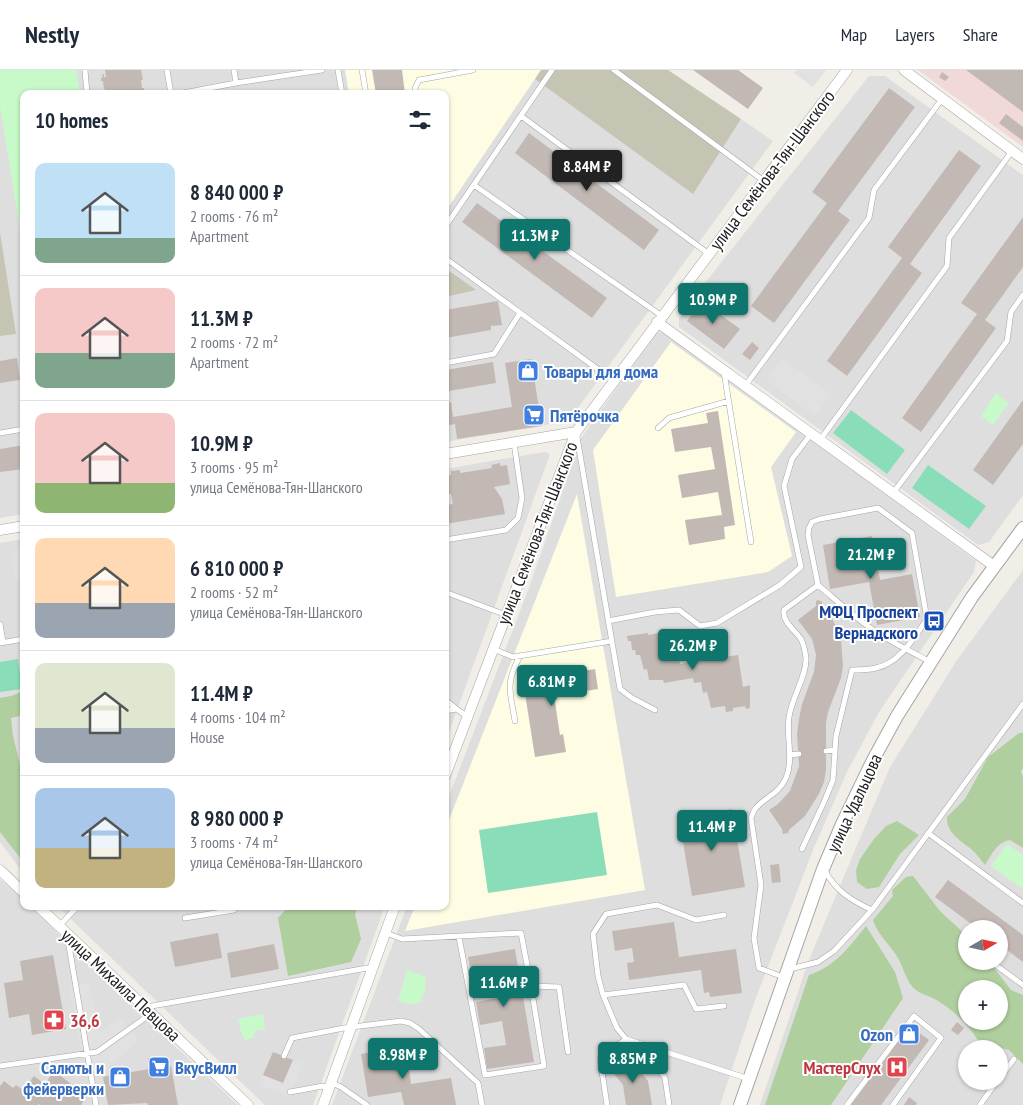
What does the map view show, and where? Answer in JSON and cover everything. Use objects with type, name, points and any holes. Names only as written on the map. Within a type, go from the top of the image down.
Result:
[{"type":"street","name":"улица Семёнова-Тян-Шанского","points":[[449,766],[576,432],[847,70]]},
{"type":"street","points":[[904,70],[1023,159]]},
{"type":"street","points":[[659,319],[724,371],[994,566]]},
{"type":"street","points":[[449,453],[576,432]]},
{"type":"street","points":[[0,530],[20,527]]},
{"type":"street","name":"улица Удальцова","points":[[740,1105],[824,869],[842,824],[873,760],[896,716],[972,597],[1023,528]]},
{"type":"street","points":[[0,870],[20,889]]},
{"type":"street","name":"улица Михаила Певцова","points":[[42,910],[248,1105]]},
{"type":"street","points":[[323,1105],[394,910]]},
{"type":"lane","points":[[85,70],[87,90]]},
{"type":"lane","points":[[167,70],[170,90]]},
{"type":"lane","points":[[234,70],[236,84]]},
{"type":"lane","points":[[201,90],[322,70]]},
{"type":"lane","points":[[338,70],[341,90]]},
{"type":"lane","points":[[362,70],[365,90]]},
{"type":"lane","points":[[415,90],[419,80],[473,70]]},
{"type":"lane","points":[[449,221],[552,70]]},
{"type":"lane","points":[[614,70],[764,181]]},
{"type":"lane","points":[[745,386],[869,218],[874,190],[942,98]]},
{"type":"lane","points":[[521,116],[709,254]]},
{"type":"lane","points":[[820,440],[947,266],[949,238],[1012,151]]},
{"type":"lane","points":[[474,185],[659,319]]},
{"type":"lane","points":[[449,261],[614,381]]},
{"type":"lane","points":[[893,493],[1007,341],[1011,312],[1023,295]]},
{"type":"lane","points":[[449,362],[494,354],[520,313]]},
{"type":"lane","points":[[724,371],[750,542]]},
{"type":"lane","points":[[658,428],[669,418],[729,401]]},
{"type":"lane","points":[[0,433],[20,430]]},
{"type":"lane","points":[[576,432],[620,689],[632,698],[655,710]]},
{"type":"lane","points":[[608,621],[655,612],[679,610],[700,626],[717,623],[780,585],[801,567],[784,486],[792,459],[811,434]]},
{"type":"lane","points":[[449,539],[506,530],[518,518],[522,498],[514,442]]},
{"type":"lane","points":[[802,849],[833,780],[836,736],[852,670],[877,668],[888,663],[906,649],[927,619],[912,533],[878,508],[820,518],[812,522],[808,528],[808,535],[818,585],[873,630],[906,649],[930,663]]},
{"type":"lane","points":[[818,585],[784,610],[784,619],[800,638],[806,656],[805,670],[792,702],[789,718],[788,772],[782,785],[772,796],[755,808],[751,818],[761,884],[754,938],[759,968],[787,974],[818,962],[834,951],[872,910],[1022,707]]},
{"type":"lane","points":[[449,594],[506,616]]},
{"type":"lane","points":[[0,624],[1,642],[20,640]]},
{"type":"lane","points":[[493,649],[513,657],[612,641]]},
{"type":"lane","points":[[515,721],[509,680],[520,656]]},
{"type":"lane","points":[[449,703],[468,716]]},
{"type":"lane","points":[[449,710],[456,709]]},
{"type":"lane","points":[[826,751],[835,750]]},
{"type":"lane","points":[[789,755],[799,754]]},
{"type":"lane","points":[[928,833],[1023,903]]},
{"type":"lane","points":[[824,869],[838,890],[852,901],[872,910]]},
{"type":"lane","points":[[724,916],[696,920],[658,905],[606,914],[593,934],[598,976],[603,995],[617,1028],[626,1040],[748,1079]]},
{"type":"lane","points":[[58,926],[74,910]]},
{"type":"lane","points":[[185,918],[234,910]]},
{"type":"lane","points":[[386,933],[402,939],[459,936],[522,933],[544,1066],[485,1075],[459,936]]},
{"type":"lane","points":[[67,934],[96,1105]]},
{"type":"lane","points":[[0,1066],[97,1052],[149,1010],[374,967]]},
{"type":"lane","points":[[1002,970],[1023,985]]},
{"type":"lane","points":[[531,986],[559,987],[568,1052]]},
{"type":"lane","points":[[603,995],[684,986],[696,1009],[724,1006]]},
{"type":"lane","points":[[847,1105],[914,1016],[941,1038],[893,1105]]},
{"type":"lane","points":[[284,1056],[292,1038],[401,1021],[410,1022],[478,1083],[482,1105]]},
{"type":"lane","points":[[607,1105],[600,1058],[626,1040]]},
{"type":"lane","points":[[638,1043],[665,1078],[669,1105]]},
{"type":"lane","points":[[1008,1067],[1014,1059]]},
{"type":"lane","points":[[290,1092],[322,1086],[341,1087],[367,1105]]},
{"type":"lane","points":[[980,1105],[991,1090]]},
{"type":"shaded area","points":[[0,70],[541,70],[536,79],[693,193],[741,119],[773,141],[572,416],[562,422],[449,441],[449,90],[20,90],[20,515],[0,518]]},
{"type":"shaded area","points":[[345,70],[541,70],[449,206],[449,90],[348,90]]},
{"type":"shaded area","points":[[541,70],[668,70],[741,119],[693,194],[535,79]]},
{"type":"shaded area","points":[[796,70],[826,70],[813,87],[794,73]]},
{"type":"shaded area","points":[[918,70],[1023,70],[1023,147]]},
{"type":"shaded area","points":[[869,76],[885,76],[1023,175],[1023,495],[989,542],[978,545],[679,327],[679,318],[697,293]]},
{"type":"shaded area","points":[[0,233],[16,334],[0,336]]},
{"type":"shaded area","points":[[449,271],[476,290],[449,296]]},
{"type":"shaded area","points":[[657,332],[667,333],[976,561],[974,572],[879,712],[847,772],[813,850],[754,1003],[720,1105],[332,1105],[405,910],[449,910],[449,797],[530,585],[581,438]]},
{"type":"shaded area","points":[[671,342],[796,432],[771,467],[792,556],[768,572],[616,597],[593,450]]},
{"type":"shaded area","points":[[782,358],[831,394],[815,416],[766,380]]},
{"type":"shaded area","points":[[544,452],[549,453],[449,732],[449,468]]},
{"type":"shaded area","points":[[577,494],[645,890],[405,931],[413,910],[449,910],[449,820]]},
{"type":"shaded area","points":[[20,540],[20,869],[0,842],[0,543]]},
{"type":"shaded area","points":[[20,550],[20,580],[16,580],[11,551]]},
{"type":"shaded area","points":[[1023,570],[1023,1105],[760,1105],[808,962],[890,767],[957,660]]},
{"type":"shaded area","points":[[0,879],[20,896],[20,910],[34,910],[83,960],[238,1105],[0,1105]]},
{"type":"shaded area","points":[[61,910],[384,910],[313,1105],[265,1105]]},
{"type":"shaded area","points":[[90,983],[98,1033],[120,1018],[139,1041],[106,1069],[88,1060],[80,1046],[69,987]]},
{"type":"shaded area","points":[[293,1060],[302,1064],[289,1097],[259,1085],[263,1075],[283,1083]]},
{"type":"green space","points":[[0,70],[76,70],[79,90],[20,90],[20,230],[0,106]]},
{"type":"green space","points":[[996,393],[1009,403],[993,425],[981,416]]},
{"type":"green space","points":[[851,410],[905,450],[887,474],[833,433]]},
{"type":"green space","points":[[928,465],[986,506],[969,529],[912,488]]},
{"type":"green space","points":[[18,659],[20,689],[0,692],[0,662]]},
{"type":"green space","points":[[20,693],[20,716],[11,718],[20,765],[20,858],[0,832],[0,698]]},
{"type":"green space","points":[[1019,733],[1023,733],[1023,768],[1021,771],[1023,778],[1023,848],[1010,840],[1005,841],[995,849],[985,865],[973,851],[951,832],[947,823],[947,817],[965,799],[988,757]]},
{"type":"green space","points":[[597,812],[607,875],[488,893],[479,830]]},
{"type":"green space","points":[[897,821],[919,835],[900,854],[879,887],[867,889],[857,882],[856,870],[860,859],[886,826]]},
{"type":"green space","points":[[1007,844],[1023,855],[1023,889],[991,866]]},
{"type":"green space","points":[[913,876],[940,911],[958,928],[958,970],[996,970],[1003,980],[958,980],[958,1017],[944,1005],[917,991],[906,976],[895,953],[878,931],[873,920],[893,896],[892,890],[906,877]]},
{"type":"green space","points":[[285,910],[356,910],[355,914],[361,939],[351,962],[288,976],[278,918]]},
{"type":"green space","points":[[866,926],[895,972],[903,998],[831,1105],[765,1105],[809,975],[834,961],[848,948]]},
{"type":"green space","points":[[407,970],[426,977],[425,990],[420,1003],[410,1004],[398,1001]]},
{"type":"green space","points":[[1008,986],[1011,990],[1023,995],[1023,1064],[1008,1050],[1008,1040],[978,1040],[971,1030],[1008,1030]]},
{"type":"green space","points":[[263,1014],[265,1029],[255,1031],[253,1038],[245,1040],[238,1019]]},
{"type":"building","points":[[105,70],[141,70],[144,90],[105,90],[101,78],[103,78],[102,75],[104,74],[104,77],[106,77]]},
{"type":"building","points":[[372,70],[402,70],[404,90],[375,90]]},
{"type":"building","points":[[693,70],[738,70],[763,88],[748,109]]},
{"type":"building","points":[[966,70],[1023,70],[1023,112]]},
{"type":"building","points":[[942,72],[949,77],[945,81],[939,77]]},
{"type":"building","points":[[889,88],[915,107],[838,211],[850,220],[774,323],[751,306],[827,203],[812,192]]},
{"type":"building","points":[[1006,114],[1023,127],[1023,141],[999,123]]},
{"type":"building","points":[[529,133],[659,230],[644,250],[515,153]]},
{"type":"building","points":[[959,150],[981,166],[910,264],[922,273],[847,376],[827,361],[902,258],[888,247]]},
{"type":"building","points":[[477,203],[607,298],[592,318],[462,222]]},
{"type":"building","points":[[1023,217],[1023,267],[985,320],[996,328],[921,432],[902,418],[977,314],[961,303]]},
{"type":"building","points":[[498,301],[502,325],[491,326],[491,330],[449,337],[449,309]]},
{"type":"building","points":[[702,301],[740,329],[724,349],[687,321]]},
{"type":"building","points":[[752,342],[759,348],[750,360],[742,354]]},
{"type":"building","points":[[17,358],[20,380],[0,383],[0,361]]},
{"type":"building","points":[[531,359],[542,426],[457,439],[455,424],[449,425],[449,402],[451,402],[453,417],[512,407],[505,363]]},
{"type":"building","points":[[493,362],[496,383],[449,391],[449,369]]},
{"type":"building","points":[[1023,400],[1023,444],[993,485],[973,470]]},
{"type":"building","points":[[718,411],[735,525],[724,527],[725,539],[689,545],[685,520],[722,515],[718,492],[682,498],[678,475],[715,469],[711,447],[675,452],[671,429],[708,423],[706,413]]},
{"type":"building","points":[[20,446],[20,470],[0,472],[0,449]]},
{"type":"building","points":[[500,463],[500,466],[507,465],[510,484],[494,487],[502,499],[505,514],[449,523],[449,504],[453,504],[451,494],[449,494],[449,475],[451,475],[451,471],[460,470],[460,473],[492,468],[491,465]]},
{"type":"building","points":[[872,536],[880,580],[912,574],[920,617],[877,625],[869,582],[830,589],[823,545]]},
{"type":"building","points":[[816,601],[822,602],[822,606],[837,628],[841,640],[843,666],[841,678],[828,712],[826,723],[826,770],[824,782],[805,816],[788,833],[783,834],[782,829],[769,810],[778,804],[790,791],[799,766],[797,734],[799,719],[802,704],[814,672],[816,655],[812,639],[798,620],[816,606]]},
{"type":"building","points":[[648,633],[648,635],[659,633],[659,636],[668,634],[668,638],[675,637],[680,664],[738,655],[743,687],[750,685],[750,708],[746,709],[745,706],[733,708],[733,711],[726,712],[725,706],[711,708],[707,692],[703,693],[701,682],[694,683],[693,678],[664,683],[663,680],[649,680],[647,669],[644,670],[640,655],[636,655],[635,650],[632,650],[631,641],[628,641],[627,636]]},
{"type":"building","points":[[595,669],[598,689],[554,696],[560,735],[563,734],[566,752],[535,757],[523,681]]},
{"type":"building","points":[[732,809],[745,887],[692,896],[679,818]]},
{"type":"building","points":[[779,864],[781,882],[772,883],[770,865]]},
{"type":"building","points":[[948,880],[1003,920],[966,920],[935,897]]},
{"type":"building","points":[[674,922],[679,957],[736,949],[742,993],[710,997],[709,992],[704,993],[701,970],[629,980],[627,963],[634,962],[632,948],[615,951],[612,931]]},
{"type":"building","points":[[1008,924],[1023,935],[1023,962],[1008,951]]},
{"type":"building","points":[[218,933],[222,958],[175,967],[170,942]]},
{"type":"building","points":[[274,944],[279,969],[231,978],[227,953]]},
{"type":"building","points":[[515,949],[534,1062],[487,1069],[484,1048],[506,1045],[502,1021],[480,1025],[476,1002],[498,998],[494,975],[472,979],[468,957]]},
{"type":"building","points":[[53,955],[66,1029],[32,1035],[29,1014],[9,1018],[4,983],[23,980],[20,961]]},
{"type":"building","points":[[957,1022],[958,1030],[962,1030],[958,1035],[951,1030]]},
{"type":"building","points":[[910,1026],[929,1040],[881,1105],[851,1105]]},
{"type":"building","points":[[406,1047],[411,1084],[451,1078],[456,1105],[404,1105],[401,1092],[368,1097],[361,1054]]},
{"type":"building","points":[[273,1052],[293,1060],[283,1083],[263,1075]]},
{"type":"building","points":[[154,1057],[155,1063],[164,1062],[165,1067],[171,1066],[178,1105],[148,1105],[147,1103],[108,1105],[103,1077],[112,1075],[111,1072],[125,1070],[126,1073],[149,1069],[148,1058]]},
{"type":"building","points":[[628,1057],[648,1081],[652,1105],[626,1105],[623,1085],[612,1071]]},
{"type":"building","points":[[54,1071],[87,1096],[81,1105],[0,1105],[0,1086],[4,1081],[13,1088],[16,1085],[23,1090],[34,1076],[45,1084]]},
{"type":"building","points":[[909,1097],[917,1103],[916,1105],[904,1105]]},
{"type":"place","name":"Товары для дома","points":[[528,371]]},
{"type":"place","name":"Пятёрочка","points":[[534,415]]},
{"type":"place","name":"МФЦ Проспект Вернадского","points":[[934,621]]},
{"type":"place","name":"36,6","points":[[54,1020]]},
{"type":"place","name":"Ozon","points":[[909,1034]]},
{"type":"place","name":"ВкусВилл","points":[[159,1067]]},
{"type":"place","name":"МастерСлух","points":[[897,1067]]},
{"type":"place","name":"Салюты и фейерверки","points":[[120,1077]]}]
